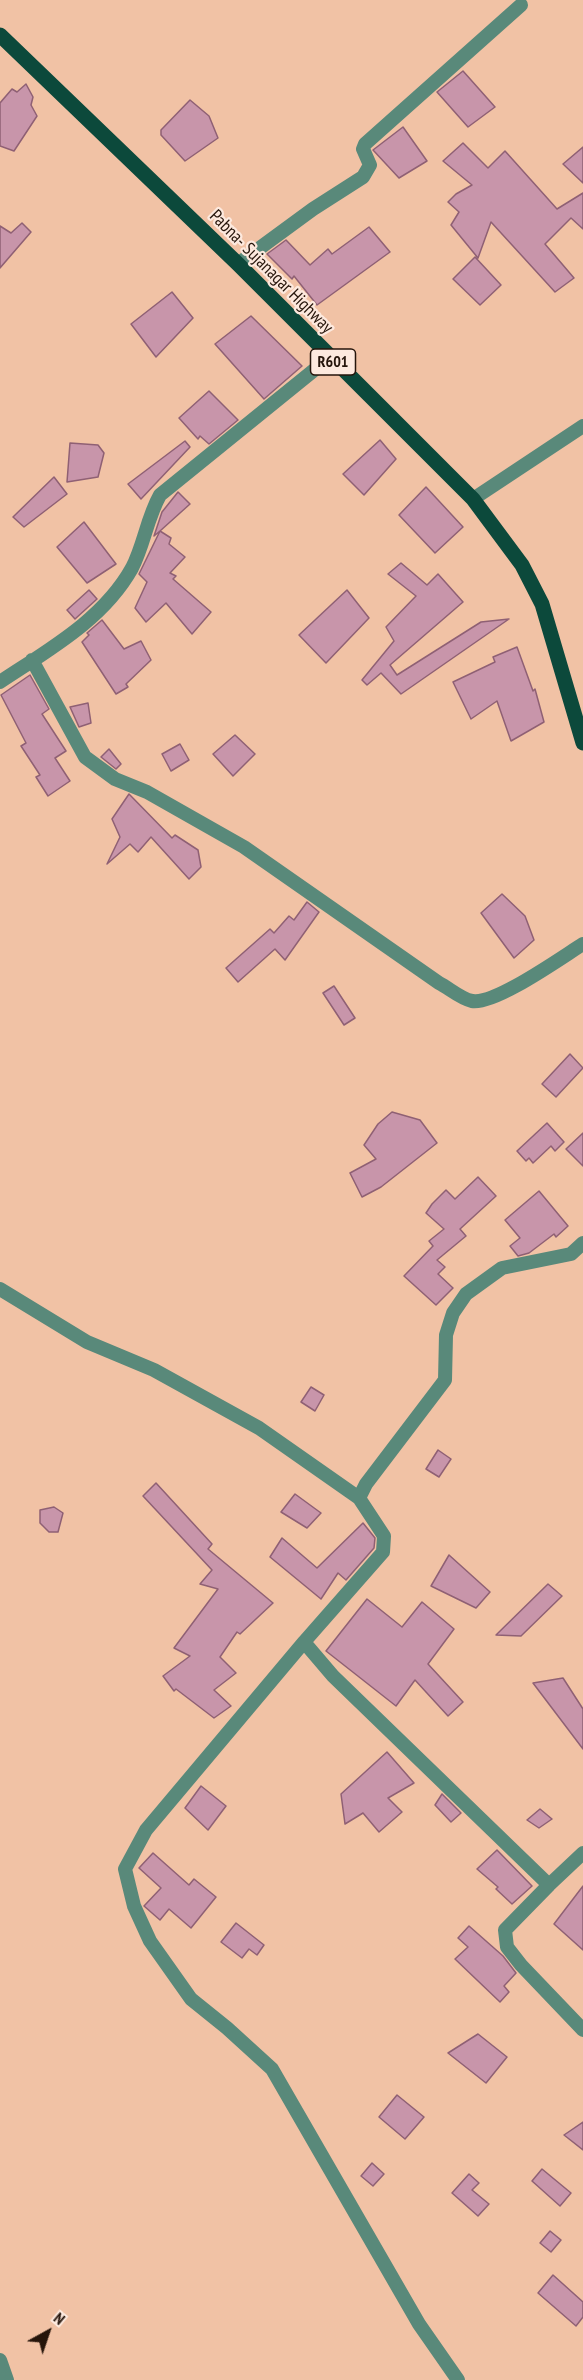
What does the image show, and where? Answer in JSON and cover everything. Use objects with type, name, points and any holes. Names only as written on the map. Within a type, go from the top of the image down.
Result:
[{"type":"main road","name":"Pabna- Sujanagar Highway","points":[[0,35],[238,264],[329,358],[473,499],[522,565],[542,604],[583,743]]},
{"type":"street","points":[[238,264],[313,209],[363,177],[370,165],[363,149],[364,144],[521,5]]},
{"type":"street","points":[[0,682],[95,616],[123,583],[133,565],[149,514],[160,495],[329,358]]},
{"type":"street","points":[[473,499],[583,426]]},
{"type":"street","points":[[32,660],[85,758],[98,769],[147,792],[244,847],[439,983],[472,1001],[485,999],[516,986],[583,944]]},
{"type":"street","points":[[359,1498],[366,1484],[445,1380],[446,1335],[453,1313],[466,1294],[502,1268],[571,1254],[583,1243]]},
{"type":"street","points":[[0,1289],[87,1342],[154,1370],[259,1428],[359,1498],[384,1536],[383,1552],[146,1830],[124,1869],[134,1906],[150,1941],[191,1999],[272,2069],[419,2324],[458,2380]]},
{"type":"street","points":[[304,1642],[316,1659],[549,1885]]},
{"type":"street","points":[[583,1853],[505,1930],[507,1947],[521,1965],[583,2030]]},
{"type":"street","points":[[0,2360],[7,2380]]},
{"type":"building","points":[[463,71],[495,107],[468,127],[437,92]]},
{"type":"building","points":[[26,84],[33,97],[31,105],[37,116],[14,151],[0,146],[0,103],[12,89],[17,92]]},
{"type":"building","points":[[190,100],[209,116],[218,138],[185,161],[161,135],[161,130]]},
{"type":"building","points":[[403,127],[427,161],[399,178],[373,150]]},
{"type":"building","points":[[463,143],[488,168],[505,151],[557,209],[583,193],[583,229],[571,218],[545,244],[574,278],[555,292],[491,222],[478,258],[451,225],[459,212],[448,202],[456,194],[472,185],[443,161]]},
{"type":"building","points":[[583,147],[583,183],[563,164]]},
{"type":"building","points":[[22,223],[31,232],[0,268],[0,226],[11,233]]},
{"type":"building","points":[[369,227],[390,252],[317,305],[294,276],[292,279],[267,254],[286,240],[310,265],[328,249],[332,254]]},
{"type":"building","points":[[475,257],[501,285],[480,305],[453,279]]},
{"type":"building","points":[[172,292],[193,318],[156,357],[131,324]]},
{"type":"building","points":[[251,316],[302,366],[264,399],[215,344]]},
{"type":"building","points":[[209,391],[238,420],[209,444],[200,436],[198,439],[179,418]]},
{"type":"building","points":[[380,440],[396,459],[364,495],[343,474]]},
{"type":"building","points":[[185,441],[190,447],[141,499],[128,484]]},
{"type":"building","points":[[70,443],[98,445],[104,453],[98,477],[67,482]]},
{"type":"building","points":[[54,477],[67,494],[24,527],[13,517]]},
{"type":"building","points":[[426,487],[463,527],[435,553],[399,515]]},
{"type":"building","points":[[178,492],[190,504],[154,536],[162,512]]},
{"type":"building","points":[[84,522],[116,564],[87,583],[57,547]]},
{"type":"building","points":[[160,531],[171,538],[169,544],[185,557],[170,573],[176,576],[173,579],[211,612],[192,634],[166,603],[146,622],[135,608],[147,582],[139,574]]},
{"type":"building","points":[[401,563],[427,585],[438,574],[463,602],[390,665],[397,675],[481,622],[509,619],[401,694],[381,673],[367,685],[362,680],[394,641],[386,627],[416,596],[388,574]]},
{"type":"building","points":[[89,590],[97,599],[75,619],[67,610]]},
{"type":"building","points":[[347,590],[369,618],[326,663],[299,635]]},
{"type":"building","points":[[102,620],[124,649],[141,641],[151,660],[126,684],[128,687],[116,694],[82,642],[89,635],[87,633]]},
{"type":"building","points":[[517,647],[533,691],[535,689],[544,722],[511,741],[497,701],[471,719],[453,682],[495,662],[493,657]]},
{"type":"building","points":[[30,675],[49,709],[42,714],[66,751],[55,758],[70,781],[48,796],[36,777],[40,775],[21,746],[26,743],[1,695]]},
{"type":"building","points":[[88,703],[91,723],[79,727],[70,707]]},
{"type":"building","points":[[235,735],[255,754],[233,776],[213,754]]},
{"type":"building","points":[[180,744],[189,760],[171,771],[162,754]]},
{"type":"building","points":[[109,749],[121,764],[116,769],[101,757]]},
{"type":"building","points":[[129,794],[172,838],[175,835],[198,850],[201,867],[189,879],[151,837],[138,852],[130,844],[107,864],[120,837],[112,819]]},
{"type":"building","points":[[502,894],[525,916],[534,940],[514,958],[481,913]]},
{"type":"building","points":[[307,902],[319,912],[285,960],[275,949],[238,982],[226,968],[270,929],[274,933],[289,916],[294,920]]},
{"type":"building","points":[[334,986],[355,1018],[344,1025],[323,993]]},
{"type":"building","points":[[570,1054],[583,1068],[556,1097],[542,1084]]},
{"type":"building","points":[[392,1112],[420,1120],[437,1143],[381,1187],[362,1197],[350,1173],[376,1159],[364,1145],[378,1124]]},
{"type":"building","points":[[547,1123],[564,1142],[555,1151],[551,1146],[533,1163],[529,1158],[526,1161],[517,1151]]},
{"type":"building","points":[[583,1133],[583,1166],[566,1149]]},
{"type":"building","points":[[478,1177],[496,1196],[460,1229],[466,1236],[437,1260],[445,1267],[438,1274],[453,1288],[436,1305],[404,1276],[433,1246],[429,1241],[444,1229],[426,1213],[432,1204],[446,1190],[455,1199]]},
{"type":"building","points":[[539,1191],[568,1226],[556,1237],[554,1234],[529,1253],[518,1256],[510,1246],[520,1238],[505,1220]]},
{"type":"building","points":[[311,1387],[324,1395],[315,1411],[301,1402]]},
{"type":"building","points":[[438,1450],[451,1459],[439,1477],[426,1469]]},
{"type":"building","points":[[156,1483],[212,1544],[208,1549],[273,1603],[240,1634],[237,1632],[220,1657],[236,1673],[214,1690],[231,1706],[214,1718],[176,1689],[174,1691],[163,1676],[190,1656],[174,1648],[218,1589],[200,1584],[212,1570],[143,1496]]},
{"type":"building","points":[[295,1494],[321,1513],[307,1528],[281,1512]]},
{"type":"building","points":[[54,1507],[63,1513],[58,1532],[49,1532],[40,1523],[40,1510]]},
{"type":"building","points":[[363,1523],[375,1538],[374,1548],[346,1580],[338,1573],[321,1599],[270,1557],[282,1538],[317,1568]]},
{"type":"building","points":[[449,1555],[490,1592],[476,1608],[431,1586]]},
{"type":"building","points":[[548,1584],[562,1596],[521,1636],[496,1635]]},
{"type":"building","points":[[367,1599],[402,1627],[422,1602],[454,1629],[428,1664],[463,1702],[448,1716],[415,1680],[396,1706],[326,1651]]},
{"type":"building","points":[[563,1678],[583,1709],[583,1749],[533,1683]]},
{"type":"building","points":[[387,1752],[414,1783],[388,1798],[402,1812],[379,1832],[363,1813],[345,1824],[341,1794]]},
{"type":"building","points":[[201,1786],[226,1806],[208,1830],[185,1808]]},
{"type":"building","points":[[442,1794],[461,1813],[451,1822],[435,1805]]},
{"type":"building","points":[[540,1809],[552,1819],[539,1828],[527,1820]]},
{"type":"building","points":[[497,1850],[532,1886],[512,1904],[496,1889],[498,1887],[477,1869]]},
{"type":"building","points":[[153,1853],[189,1885],[194,1879],[216,1897],[191,1928],[169,1909],[160,1920],[144,1906],[161,1888],[139,1868]]},
{"type":"building","points":[[583,1886],[583,1950],[554,1924]]},
{"type":"building","points":[[236,1923],[264,1945],[257,1955],[249,1949],[242,1958],[221,1942]]},
{"type":"building","points":[[469,1926],[503,1956],[516,1973],[504,1986],[509,1992],[500,2002],[455,1959],[468,1947],[458,1938]]},
{"type":"building","points":[[478,2034],[507,2057],[486,2083],[448,2053]]},
{"type":"building","points":[[397,2095],[424,2117],[405,2139],[379,2117]]},
{"type":"building","points":[[583,2122],[583,2150],[564,2135]]},
{"type":"building","points":[[372,2163],[384,2174],[373,2186],[361,2176]]},
{"type":"building","points":[[542,2169],[571,2193],[560,2206],[532,2181]]},
{"type":"building","points":[[469,2174],[479,2183],[472,2190],[489,2204],[478,2216],[452,2193]]},
{"type":"building","points":[[550,2231],[561,2240],[551,2252],[540,2243]]},
{"type":"building","points":[[553,2275],[583,2302],[583,2317],[576,2326],[538,2293]]}]
